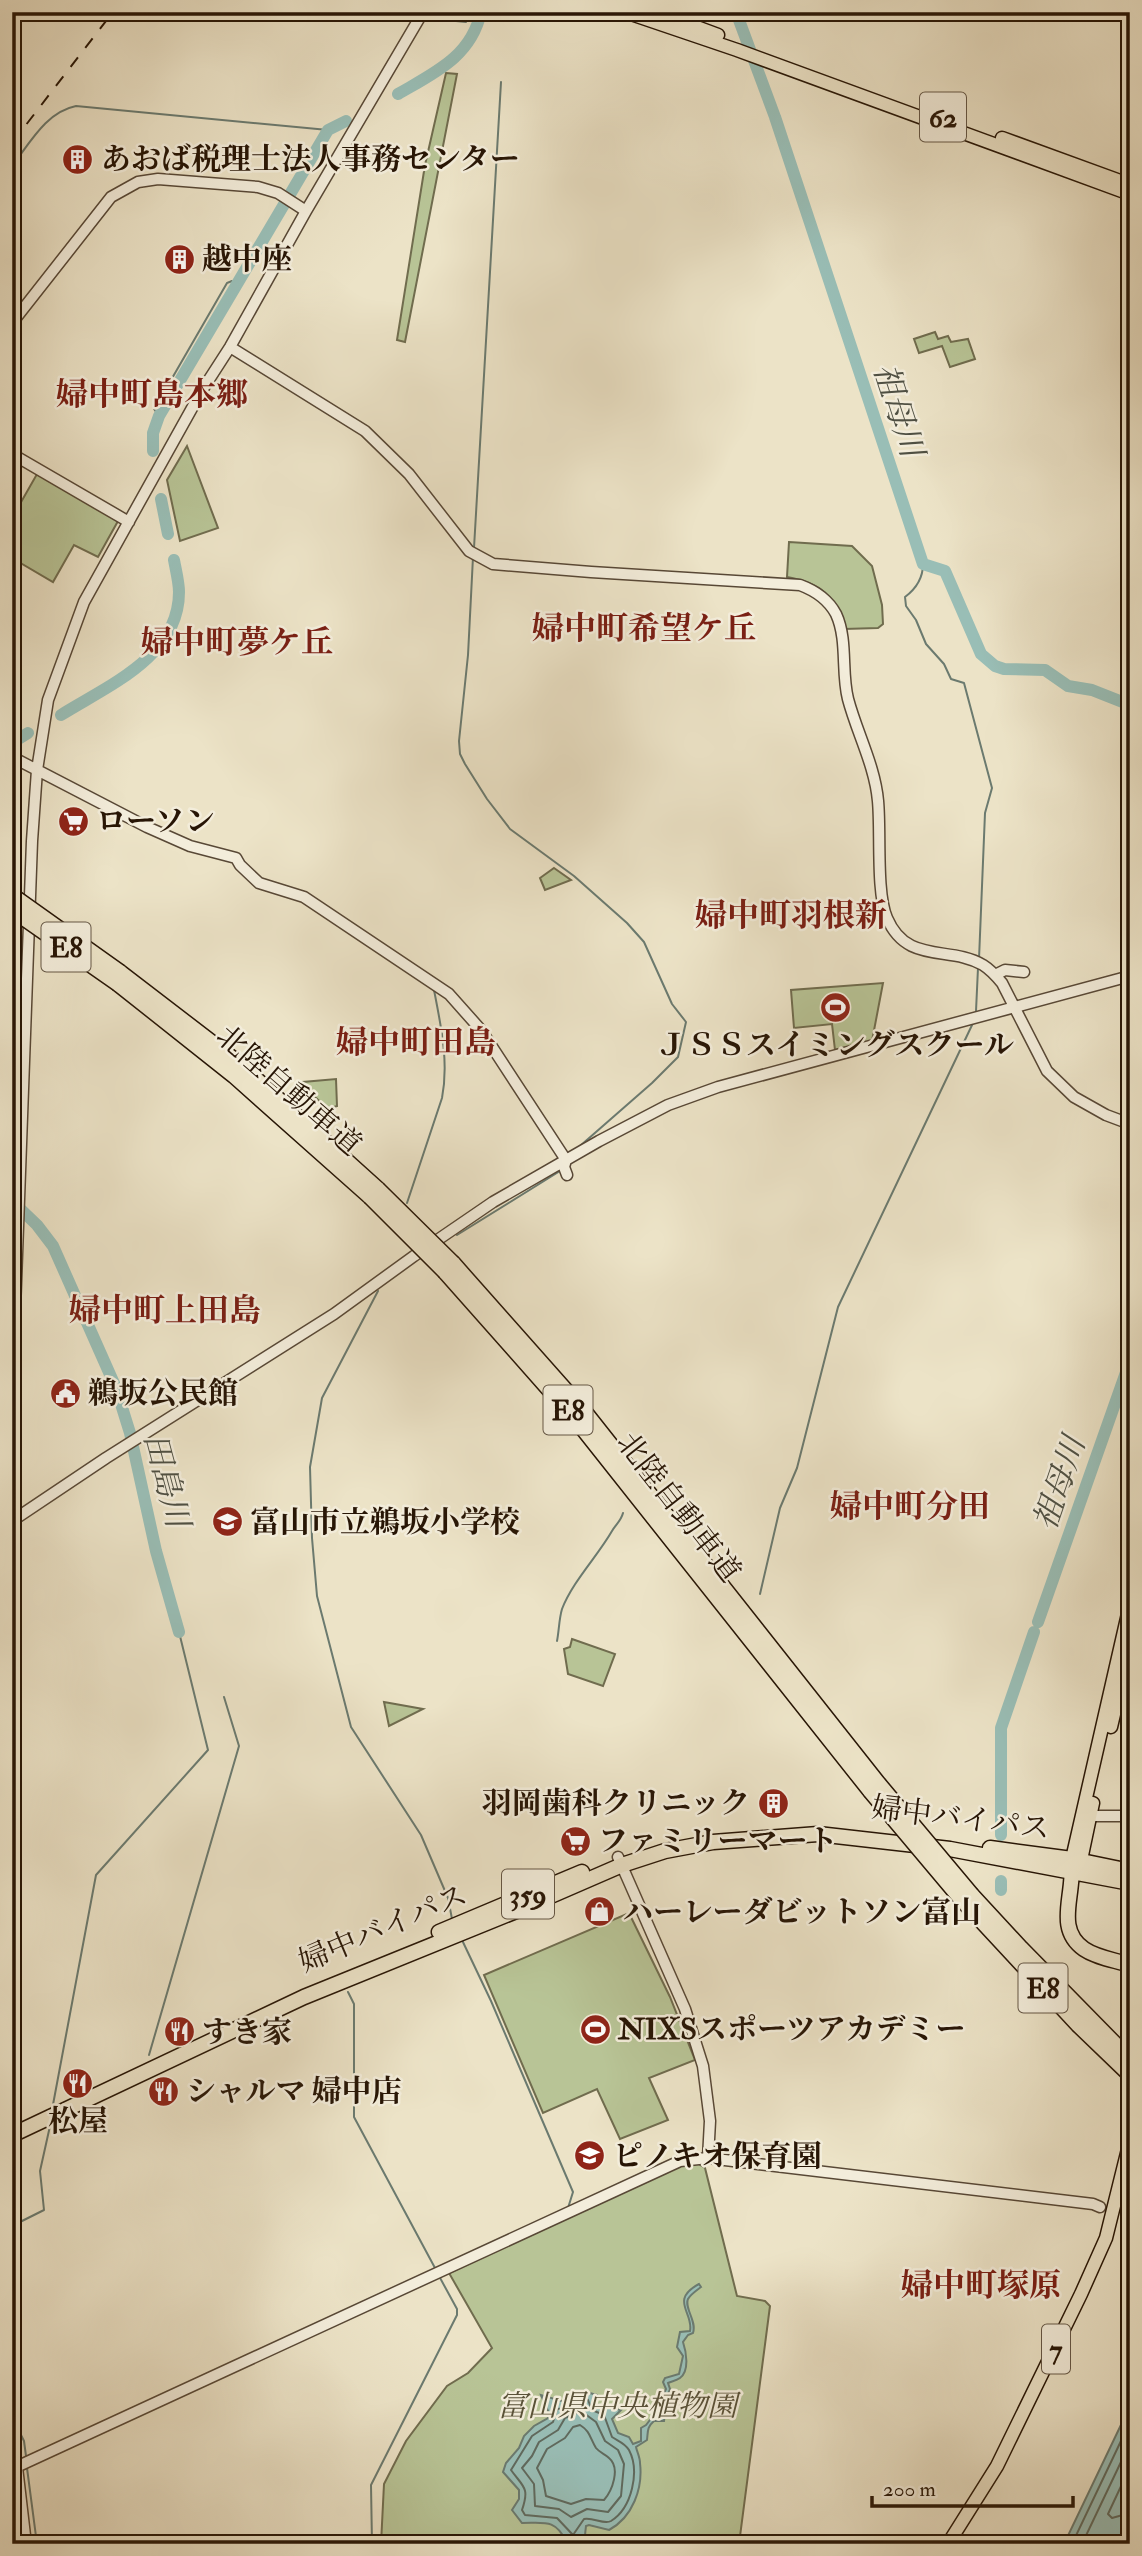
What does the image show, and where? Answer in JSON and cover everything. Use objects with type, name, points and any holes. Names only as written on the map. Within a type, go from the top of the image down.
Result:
[{"type":"highway","name":"北陸自動車道","points":[[13,903],[119,978],[235,1068],[374,1193],[551,1372],[806,1703],[875,1788],[1052,1997],[1130,2075]]},
{"type":"highway","name":"婦中バイパス","points":[[12,2127],[305,1990],[620,1861],[713,1842],[818,1834],[950,1849],[1075,1868]]},
{"type":"highway","name":"婦中バイパス","points":[[12,2135],[304,1997],[516,1911],[620,1861]]},
{"type":"highway","name":"359","points":[[1075,1868],[1130,1871]]},
{"type":"highway","name":"359","points":[[1075,1868],[1130,1883]]},
{"type":"highway","points":[[1075,1868],[1066,1913],[1073,1936],[1083,1948],[1130,1965]]},
{"type":"highway","name":"北陸自動車道","points":[[966,1896],[1130,2059]]},
{"type":"main road","name":"62","points":[[625,12],[741,47]]},
{"type":"main road","name":"62","points":[[656,12],[759,54],[1130,194]]},
{"type":"main road","name":"62","points":[[759,54],[1130,185]]},
{"type":"main road","points":[[1075,1868],[1130,1605]]},
{"type":"main road","points":[[1075,1868],[1130,1646]]},
{"type":"main road","name":"7","points":[[948,2544],[997,2466],[1082,2294],[1109,2230],[1130,2141]]},
{"type":"street","points":[[12,1392],[31,869],[37,770],[48,700],[84,601],[201,393],[423,12]]},
{"type":"street","points":[[12,323],[111,197],[138,181],[158,178],[258,187],[281,195],[306,211]]},
{"type":"street","points":[[230,346],[365,430],[409,474],[464,546],[493,564],[800,585],[820,594],[837,616],[842,633],[847,697],[878,799],[882,892],[886,916],[893,930],[907,944],[922,952],[970,960],[983,965],[1002,984],[1047,1071],[1074,1097],[1106,1115],[1130,1124]]},
{"type":"street","points":[[12,454],[129,522]]},
{"type":"street","points":[[12,757],[147,827],[190,846],[236,858],[259,883],[304,897],[449,994],[481,1030],[566,1160],[564,1167],[567,1175]]},
{"type":"street","points":[[995,975],[1004,970],[1024,972]]},
{"type":"street","points":[[12,1521],[334,1314],[414,1255],[494,1202],[668,1105],[719,1087],[1130,975]]},
{"type":"street","points":[[1090,1816],[1130,1816]]},
{"type":"street","points":[[620,1861],[685,2009],[703,2066],[710,2121],[708,2158]]},
{"type":"street","points":[[14,2468],[680,2161],[708,2158],[1093,2204],[1100,2207]]},
{"type":"street","points":[[12,2453],[26,2544]]},
{"type":"green space","points":[[446,73],[457,74],[405,342],[397,340],[425,165]]},
{"type":"green space","points":[[935,332],[938,339],[948,336],[951,342],[968,339],[975,359],[950,367],[942,346],[919,353],[914,339]]},
{"type":"green space","points":[[187,446],[218,528],[180,541],[167,480]]},
{"type":"green space","points":[[37,474],[118,521],[98,557],[74,545],[53,582],[12,558],[12,518]]},
{"type":"green space","points":[[789,542],[852,546],[872,566],[882,605],[883,624],[878,628],[844,629],[836,607],[825,593],[809,583],[787,577]]},
{"type":"green space","points":[[554,868],[571,880],[545,890],[540,878]]},
{"type":"green space","name":"ＪＳＳスイミングスクール","points":[[883,983],[872,1041],[835,1050],[832,1024],[794,1028],[791,990]]},
{"type":"green space","points":[[336,1079],[337,1106],[328,1109],[303,1086],[303,1082]]},
{"type":"green space","points":[[572,1639],[615,1654],[603,1686],[568,1674],[564,1649],[570,1647]]},
{"type":"green space","points":[[384,1702],[423,1709],[389,1726]]},
{"type":"green space","name":"NIXSスポーツアカデミー","points":[[629,1913],[670,1997],[695,2060],[649,2078],[668,2120],[620,2139],[597,2089],[543,2113],[484,1975]]},
{"type":"green space","name":"富山県中央植物園","points":[[697,2163],[705,2168],[737,2296],[765,2301],[770,2306],[739,2544],[381,2544],[384,2484],[406,2441],[447,2386],[468,2373],[492,2348],[449,2273],[680,2166]]},
{"type":"water","points":[[699,2284],[701,2287],[690,2296],[687,2303],[694,2328],[693,2333],[683,2342],[685,2371],[680,2378],[668,2383],[670,2389],[664,2421],[654,2421],[649,2427],[647,2440],[636,2447],[641,2473],[638,2492],[630,2510],[609,2530],[586,2526],[584,2544],[564,2544],[566,2541],[558,2529],[548,2524],[522,2523],[512,2510],[519,2499],[519,2490],[503,2472],[524,2436],[548,2418],[549,2413],[541,2395],[565,2402],[583,2391],[597,2395],[596,2404],[621,2410],[612,2419],[618,2433],[629,2437],[633,2444],[641,2441],[641,2428],[653,2416],[659,2416],[659,2404],[666,2389],[663,2382],[665,2378],[679,2374],[683,2356],[677,2347],[680,2332],[690,2331],[684,2301],[690,2290]]},
{"type":"water","points":[[1130,2406],[1130,2531],[1125,2544],[1064,2544]]},
{"type":"waterway","points":[[362,12],[413,17]]},
{"type":"waterway","name":"田島川","points":[[398,94],[437,71],[460,52],[476,28],[481,12]]},
{"type":"waterway","name":"祖母川","points":[[736,12],[775,117],[923,564],[945,571],[981,654],[995,666],[1004,669],[1045,670],[1068,686],[1092,690],[1130,705]]},
{"type":"waterway","points":[[426,18],[466,22]]},
{"type":"waterway","points":[[474,548],[501,82]]},
{"type":"waterway","points":[[12,166],[47,122],[65,109],[76,106],[328,130]]},
{"type":"waterway","name":"田島川","points":[[153,451],[153,433],[159,416],[328,130],[346,121]]},
{"type":"waterway","points":[[159,416],[154,409],[227,283],[232,281],[237,284]]},
{"type":"waterway","name":"田島川","points":[[161,499],[168,534]]},
{"type":"waterway","points":[[473,557],[460,754],[487,799],[510,829],[574,876],[627,923],[644,942],[672,1004],[686,1022],[678,1057],[580,1146]]},
{"type":"waterway","name":"田島川","points":[[61,715],[137,667],[154,652],[167,635],[176,615],[179,592],[174,560]]},
{"type":"waterway","points":[[923,564],[918,582],[905,597],[906,606],[916,620],[926,644],[944,664],[951,679],[964,683],[992,788],[985,813],[979,959]]},
{"type":"waterway","name":"田島川","points":[[12,743],[28,733]]},
{"type":"waterway","points":[[976,1011],[978,968]]},
{"type":"waterway","points":[[407,1203],[442,1098],[444,1084],[443,1044],[434,990]]},
{"type":"waterway","points":[[760,1594],[780,1508],[797,1468],[838,1307],[973,1023]]},
{"type":"waterway","points":[[457,1235],[560,1171]]},
{"type":"waterway","name":"田島川","points":[[12,1201],[37,1225],[53,1246],[116,1388],[130,1433],[156,1551],[179,1632]]},
{"type":"waterway","points":[[378,1291],[322,1398],[310,1467],[317,1596],[351,1727],[421,1835],[448,1898],[452,1919]]},
{"type":"waterway","name":"祖母川","points":[[1038,1622],[1130,1361]]},
{"type":"waterway","points":[[557,1641],[561,1613],[567,1599],[623,1513]]},
{"type":"waterway","points":[[52,2110],[96,1875],[208,1750],[179,1632]]},
{"type":"waterway","name":"祖母川","points":[[1001,1835],[1001,1728],[1034,1632]]},
{"type":"waterway","points":[[149,2055],[239,1746],[224,1697]]},
{"type":"waterway","name":"祖母川","points":[[1001,1881],[1001,1890]]},
{"type":"waterway","points":[[462,1940],[573,2192],[568,2208]]},
{"type":"waterway","points":[[348,1992],[354,2004],[354,2117],[435,2268]]},
{"type":"waterway","points":[[12,2226],[44,2210],[40,2171],[50,2126]]},
{"type":"waterway","points":[[372,2544],[371,2485],[457,2315],[457,2309],[439,2276]]},
{"type":"waterway","points":[[12,2417],[24,2441],[26,2456]]},
{"type":"waterway","points":[[27,2468],[37,2544]]},
{"type":"railway","points":[[12,143],[113,12]]},
{"type":"place","name":"あおば税理士法人事務センター","points":[[78,159]]},
{"type":"place","name":"越中座","points":[[179,259]]},
{"type":"place","name":"ローソン","points":[[73,821]]},
{"type":"place","name":"ＪＳＳスイミングスクール","points":[[835,1007]]},
{"type":"place","name":"鵜坂公民館","points":[[65,1393]]},
{"type":"place","name":"富山市立鵜坂小学校","points":[[227,1522]]},
{"type":"place","name":"羽岡歯科クリニック","points":[[773,1803]]},
{"type":"place","name":"ファミリーマート","points":[[575,1841]]},
{"type":"place","name":"ハーレーダビットソン富山","points":[[600,1912]]},
{"type":"place","name":"NIXSスポーツアカデミー","points":[[595,2029]]},
{"type":"place","name":"すき家","points":[[179,2032]]},
{"type":"place","name":"松屋","points":[[78,2083]]},
{"type":"place","name":"シャルマ 婦中店","points":[[163,2091]]},
{"type":"place","name":"ピノキオ保育園","points":[[590,2156]]},
{"type":"district","name":"婦中町島本郷","points":[[152,394]]},
{"type":"district","name":"婦中町希望ケ丘","points":[[644,628]]},
{"type":"district","name":"婦中町夢ケ丘","points":[[237,642]]},
{"type":"district","name":"婦中町羽根新","points":[[791,915]]},
{"type":"district","name":"婦中町田島","points":[[416,1042]]},
{"type":"district","name":"婦中町上田島","points":[[165,1310]]},
{"type":"district","name":"婦中町分田","points":[[910,1506]]},
{"type":"district","name":"婦中町塚原","points":[[981,2285]]}]
